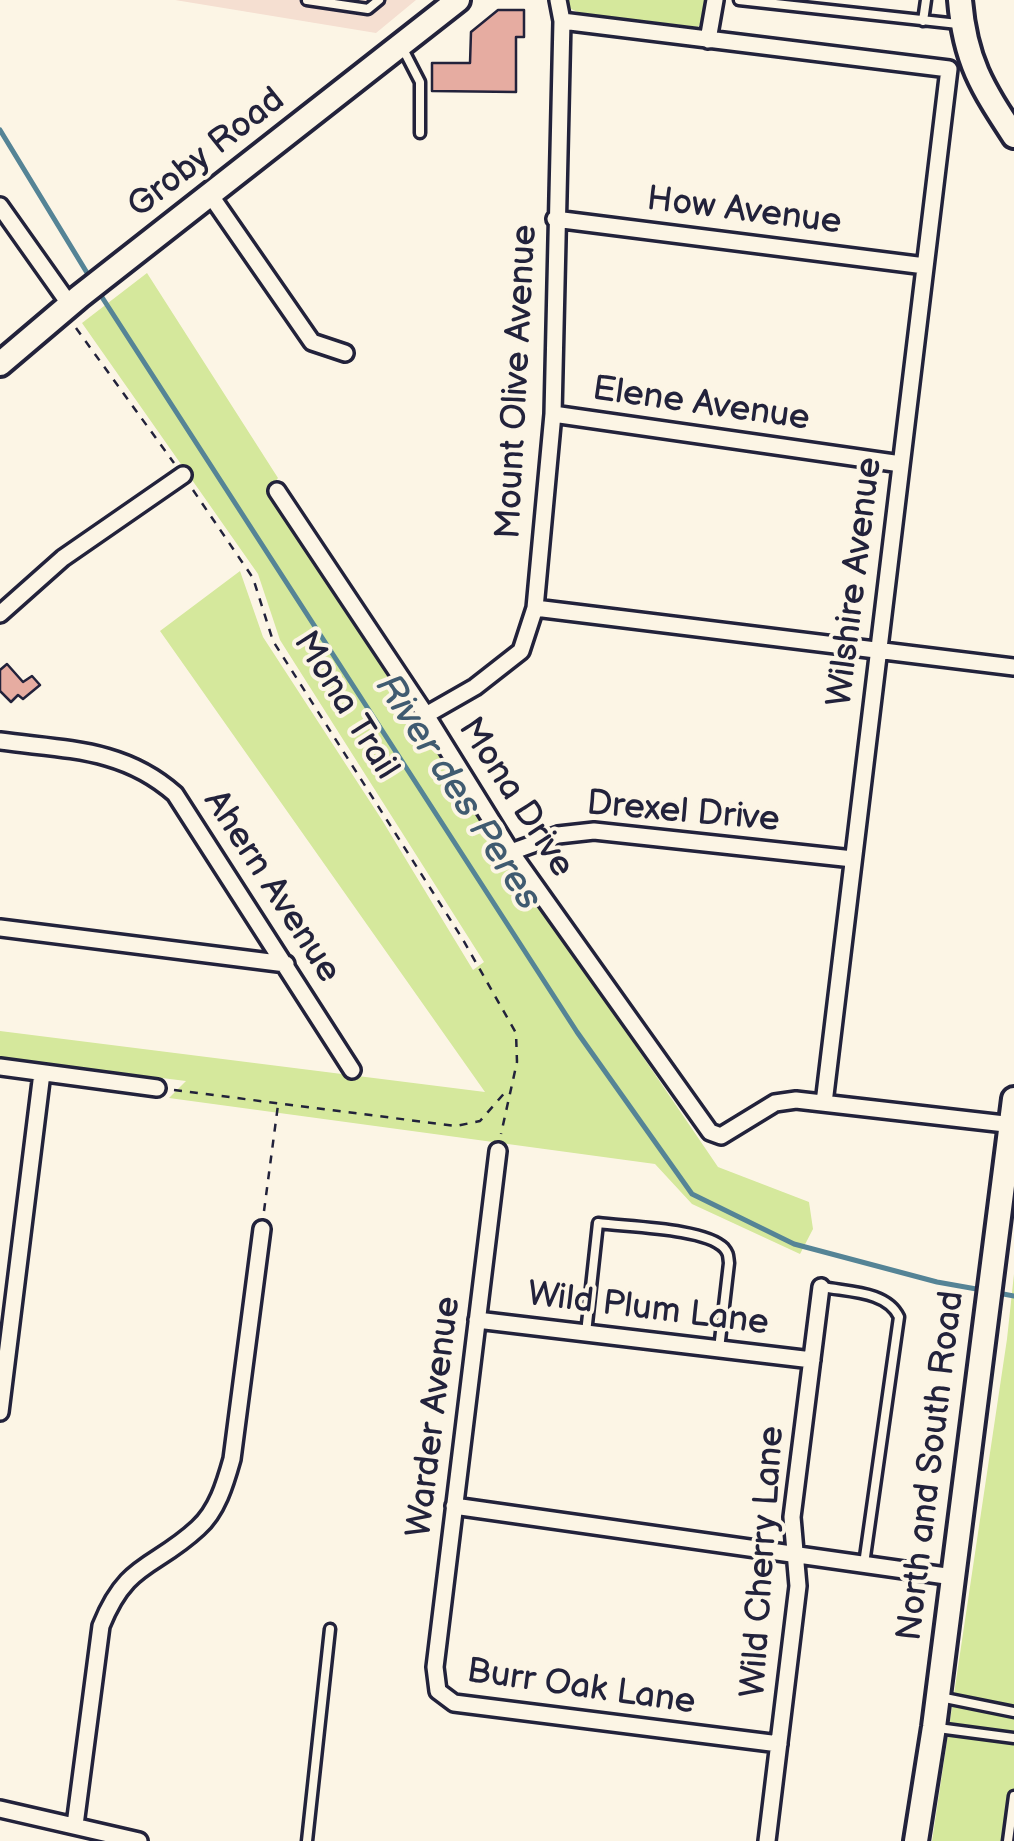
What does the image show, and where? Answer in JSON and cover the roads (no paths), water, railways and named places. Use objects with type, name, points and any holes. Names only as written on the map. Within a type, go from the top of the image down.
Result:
[{"type":"street","name":"Groby Road","points":[[0,364],[458,0]]},
{"type":"street","name":"Mount Olive Avenue","points":[[426,715],[521,651],[535,608],[552,414],[562,21],[558,0]]},
{"type":"street","points":[[562,21],[708,40],[714,0]]},
{"type":"street","points":[[960,0],[965,47],[974,71],[1014,136]]},
{"type":"street","name":"Wilshire Avenue","points":[[708,40],[949,69],[824,1103]]},
{"type":"street","points":[[211,196],[312,342],[346,353]]},
{"type":"street","points":[[0,206],[71,304]]},
{"type":"street","name":"How Avenue","points":[[556,218],[925,266]]},
{"type":"street","name":"Elene Avenue","points":[[552,414],[901,464]]},
{"type":"street","points":[[0,614],[63,558],[183,475]]},
{"type":"street","name":"Mona Drive","points":[[277,492],[426,715],[511,852],[710,1132],[721,1136],[775,1103],[824,1103]]},
{"type":"street","points":[[535,608],[1014,666]]},
{"type":"street","name":"Ahern Avenue","points":[[0,741],[106,756],[130,762],[154,776],[188,810],[352,1070]]},
{"type":"street","name":"Drexel Drive","points":[[511,852],[558,835],[594,831],[853,859]]},
{"type":"street","points":[[0,928],[286,964]]},
{"type":"street","points":[[0,1067],[158,1088]]},
{"type":"street","points":[[0,1412],[42,1073]]},
{"type":"street","name":"North and South Road","points":[[916,1841],[1014,1099]]},
{"type":"street","points":[[824,1103],[1012,1125]]},
{"type":"street","name":"Warder Avenue","points":[[438,1691],[436,1666],[498,1151]]},
{"type":"street","points":[[75,1825],[101,1626],[108,1609],[129,1578],[200,1527],[224,1484],[232,1459],[262,1229]]},
{"type":"street","name":"Wild Cherry Lane","points":[[767,1841],[798,1586],[792,1517],[821,1287]]},
{"type":"street","name":"Wild Plum Lane","points":[[477,1320],[812,1360]]},
{"type":"street","points":[[454,1506],[953,1577]]},
{"type":"street","name":"Burr Oak Lane","points":[[438,1691],[454,1704],[779,1744]]},
{"type":"street","points":[[0,1809],[139,1841]]},
{"type":"lane","points":[[307,0],[368,9],[379,0]]},
{"type":"lane","points":[[739,0],[962,24]]},
{"type":"lane","points":[[923,21],[926,0]]},
{"type":"lane","points":[[401,45],[420,82],[420,133]]},
{"type":"lane","points":[[586,1333],[598,1223],[698,1235],[722,1246],[730,1263],[719,1349]]},
{"type":"lane","points":[[821,1287],[874,1296],[895,1308],[899,1318],[864,1564]]},
{"type":"lane","points":[[307,1841],[330,1629]]},
{"type":"lane","points":[[937,1696],[1014,1712]]},
{"type":"lane","points":[[934,1727],[1014,1738]]},
{"type":"lane","points":[[1008,1841],[1014,1796]]},
{"type":"waterway","name":"River des Peres","points":[[0,130],[92,281]]},
{"type":"waterway","name":"River des Peres","points":[[98,291],[577,1032],[692,1194],[794,1244],[982,1290]]},
{"type":"waterway","name":"River des Peres","points":[[998,1293],[1014,1296]]}]
